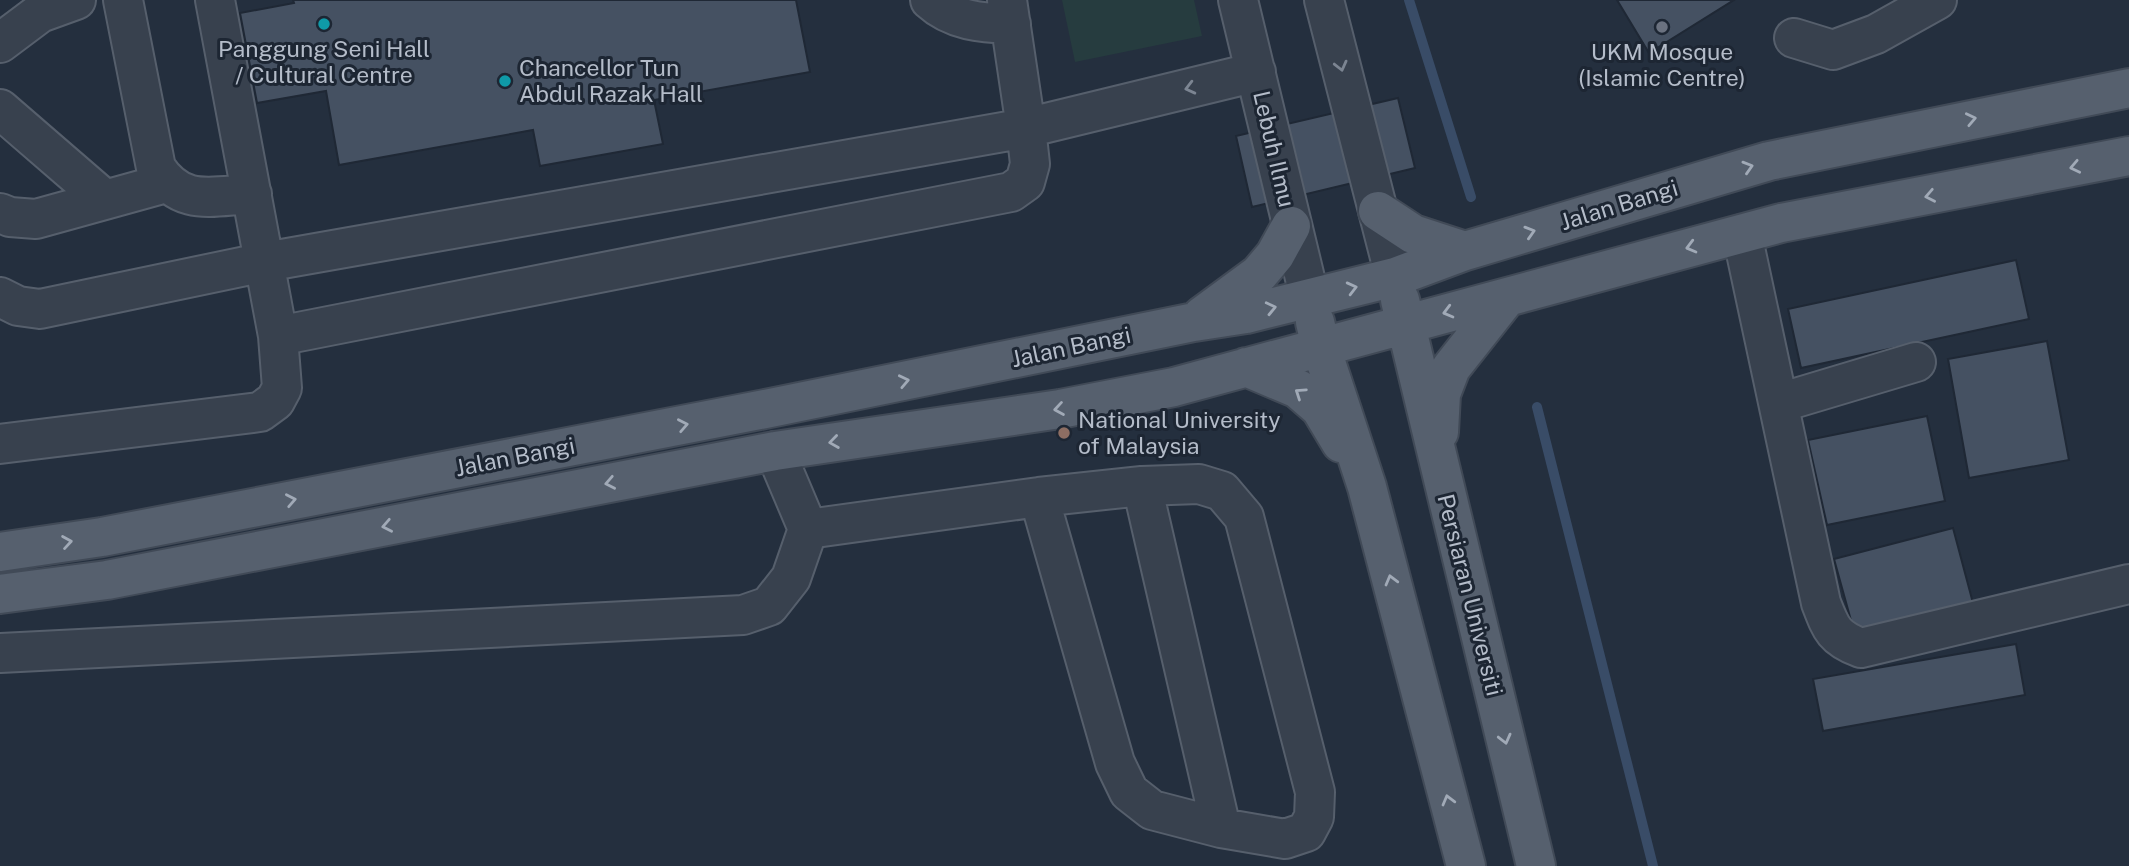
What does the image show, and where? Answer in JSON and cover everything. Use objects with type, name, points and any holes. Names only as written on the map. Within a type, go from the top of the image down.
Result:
[{"type":"main road","name":"Jalan Bangi","points":[[0,552],[102,537],[752,412],[1195,321],[1246,314],[1395,277],[1465,251],[1769,160],[2129,88]]},
{"type":"main road","name":"Jalan Bangi","points":[[0,594],[107,580],[775,451],[1060,409],[1174,387],[1781,223],[2129,156]]},
{"type":"main road","points":[[1378,211],[1413,234],[1465,251]]},
{"type":"main road","points":[[1195,321],[1259,274],[1275,255],[1291,226]]},
{"type":"main road","name":"Persiaran Universiti","points":[[1395,277],[1535,865]]},
{"type":"main road","points":[[1437,458],[1441,394],[1451,368],[1507,297]]},
{"type":"main road","points":[[1310,299],[1321,347],[1367,487],[1466,866]]},
{"type":"main road","points":[[1247,367],[1298,389],[1320,408],[1367,487]]},
{"type":"street","points":[[0,43],[40,13],[76,0]]},
{"type":"street","points":[[123,0],[156,168],[166,183],[180,193],[194,196],[252,194]]},
{"type":"street","points":[[0,444],[260,412],[275,401],[282,388],[278,336],[215,0]]},
{"type":"street","points":[[278,336],[1011,192],[1025,182],[1030,164],[1009,12],[973,22],[938,8],[930,0]]},
{"type":"street","name":"Lebuh Ilmu","points":[[1238,0],[1310,299]]},
{"type":"street","points":[[1324,0],[1395,277]]},
{"type":"street","points":[[1794,38],[1833,50],[1876,34],[1937,0]]},
{"type":"street","points":[[0,297],[18,306],[40,309],[265,262],[1027,128],[1256,72]]},
{"type":"street","points":[[0,109],[104,199]]},
{"type":"street","points":[[0,213],[10,217],[36,219],[166,183]]},
{"type":"street","points":[[1742,234],[1821,603],[1832,630],[1844,642],[1861,648],[2129,584]]},
{"type":"street","points":[[1779,403],[1916,362]]},
{"type":"street","points":[[0,653],[743,615],[769,606],[791,578],[808,529],[775,451]]},
{"type":"street","points":[[808,529],[1039,497],[1142,486],[1199,484],[1222,491],[1244,517],[1315,792],[1314,817],[1306,832],[1285,839],[1221,828],[1152,810],[1129,792],[1115,763],[1039,497]]},
{"type":"street","points":[[1142,486],[1221,828]]},
{"type":"green space","points":[[1062,0],[1194,0],[1202,36],[1075,62]]},
{"type":"building","name":"Chancellor Tun Abdul Razak Hall","points":[[293,0],[796,0],[810,72],[654,100],[663,144],[540,166],[533,130],[339,165],[326,91],[257,103],[240,13],[294,3]]},
{"type":"building","name":"UKM Mosque (Islamic Centre)","points":[[1617,0],[1734,0],[1649,53]]},
{"type":"building","points":[[1398,98],[1415,168],[1252,207],[1236,136]]},
{"type":"building","points":[[2016,260],[2029,319],[1801,368],[1788,309]]},
{"type":"building","points":[[2047,341],[2069,460],[1969,478],[1948,359]]},
{"type":"building","points":[[1927,416],[1945,501],[1827,525],[1808,440]]},
{"type":"building","points":[[1953,528],[1973,603],[1855,635],[1834,559]]},
{"type":"building","points":[[2016,644],[2025,695],[1823,731],[1813,679]]},
{"type":"waterway","points":[[1409,0],[1471,197]]},
{"type":"waterway","points":[[1537,407],[1653,866]]},
{"type":"place","name":"Panggung Seni Hall / Cultural Centre","points":[[324,24]]},
{"type":"place","name":"UKM Mosque (Islamic Centre)","points":[[1662,27]]},
{"type":"place","name":"Chancellor Tun Abdul Razak Hall","points":[[505,81]]},
{"type":"place","name":"National University of Malaysia","points":[[1064,433]]}]
